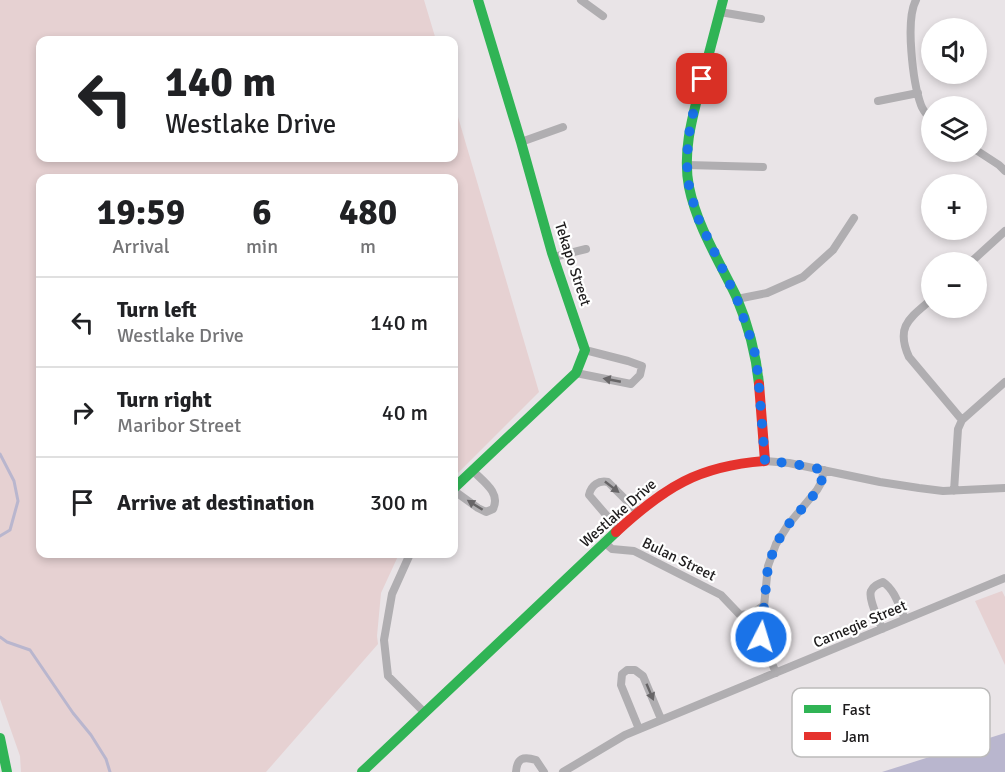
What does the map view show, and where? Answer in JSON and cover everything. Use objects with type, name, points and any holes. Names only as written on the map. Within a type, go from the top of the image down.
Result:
[{"type":"street","name":"Tekapo Street","points":[[478,0],[554,257],[585,350]]},
{"type":"street","points":[[580,0],[603,16]]},
{"type":"street","points":[[723,0],[692,118],[687,165],[689,186],[697,216],[737,299],[754,348],[765,461]]},
{"type":"street","points":[[915,0],[912,7],[911,33],[916,86],[921,104]]},
{"type":"street","points":[[720,12],[760,19]]},
{"type":"street","points":[[878,101],[918,93]]},
{"type":"street","points":[[521,142],[563,128]]},
{"type":"street","points":[[987,157],[1005,171]]},
{"type":"street","points":[[687,165],[763,167]]},
{"type":"street","points":[[737,299],[767,293],[803,277],[833,249],[854,218]]},
{"type":"street","points":[[982,252],[1005,231]]},
{"type":"street","points":[[554,257],[586,249]]},
{"type":"street","points":[[921,309],[909,320],[903,334],[904,345],[909,357],[962,420]]},
{"type":"street","points":[[458,485],[576,373],[585,350],[642,366],[640,375],[631,384],[576,373]]},
{"type":"street","points":[[954,491],[958,429],[962,420],[1005,382]]},
{"type":"street","name":"Westlake Drive","points":[[362,772],[638,512],[666,490],[693,476],[722,466],[765,461],[789,463],[919,489],[954,491],[1005,488]]},
{"type":"street","points":[[776,673],[761,637],[768,566],[776,544],[788,525],[818,490],[824,470]]},
{"type":"street","points":[[458,494],[486,512],[493,509],[496,502],[494,492],[473,471]]},
{"type":"street","points":[[619,530],[589,495],[590,490],[596,484],[602,481],[608,482],[638,512]]},
{"type":"street","name":"Bulan Street","points":[[605,543],[612,549],[634,551],[721,595],[761,637]]},
{"type":"street","points":[[408,558],[392,594],[384,640],[388,676],[425,713]]},
{"type":"street","name":"Carnegie Street","points":[[563,772],[625,735],[1005,578]]},
{"type":"street","points":[[882,629],[870,594],[872,588],[882,582],[893,591],[905,619]]},
{"type":"street","points":[[741,615],[753,613],[763,606]]},
{"type":"street","points":[[639,729],[621,685],[622,674],[627,670],[635,670],[643,676],[661,720]]},
{"type":"street","points":[[0,738],[7,772]]},
{"type":"street","points":[[516,772],[517,764],[527,758],[536,760],[544,772]]},
{"type":"shaded area","points":[[0,0],[424,0],[435,36],[36,36],[36,162],[458,162],[458,117],[539,392],[458,473],[458,174],[36,174],[36,558],[397,558],[381,593],[378,644],[266,772],[21,772],[20,756],[0,699]]},
{"type":"shaded area","points":[[1002,591],[1005,597],[1005,665],[975,601]]},
{"type":"shaded area","points":[[1005,733],[1005,772],[882,772],[929,757],[990,757],[990,738]]},
{"type":"waterway","points":[[0,454],[14,481],[18,501],[10,530],[0,536]]},
{"type":"waterway","points":[[0,637],[7,642],[30,650],[91,735],[106,759],[110,772]]},
{"type":"traffic: fast","points":[[458,484],[576,373],[585,350],[552,253],[478,0]]},
{"type":"traffic: fast","points":[[723,0],[692,120],[687,174],[697,216],[744,317],[754,350],[759,384]]},
{"type":"traffic: fast","points":[[362,772],[616,532]]},
{"type":"traffic: fast","points":[[0,738],[7,772]]},
{"type":"traffic: jam","points":[[616,532],[667,491],[684,482],[720,468],[765,461],[759,384]]},
{"type":"route","points":[[702,79],[688,140],[689,186],[697,216],[737,299],[754,348],[765,461],[824,470],[818,490],[788,525],[776,544],[768,566],[761,637]]}]
